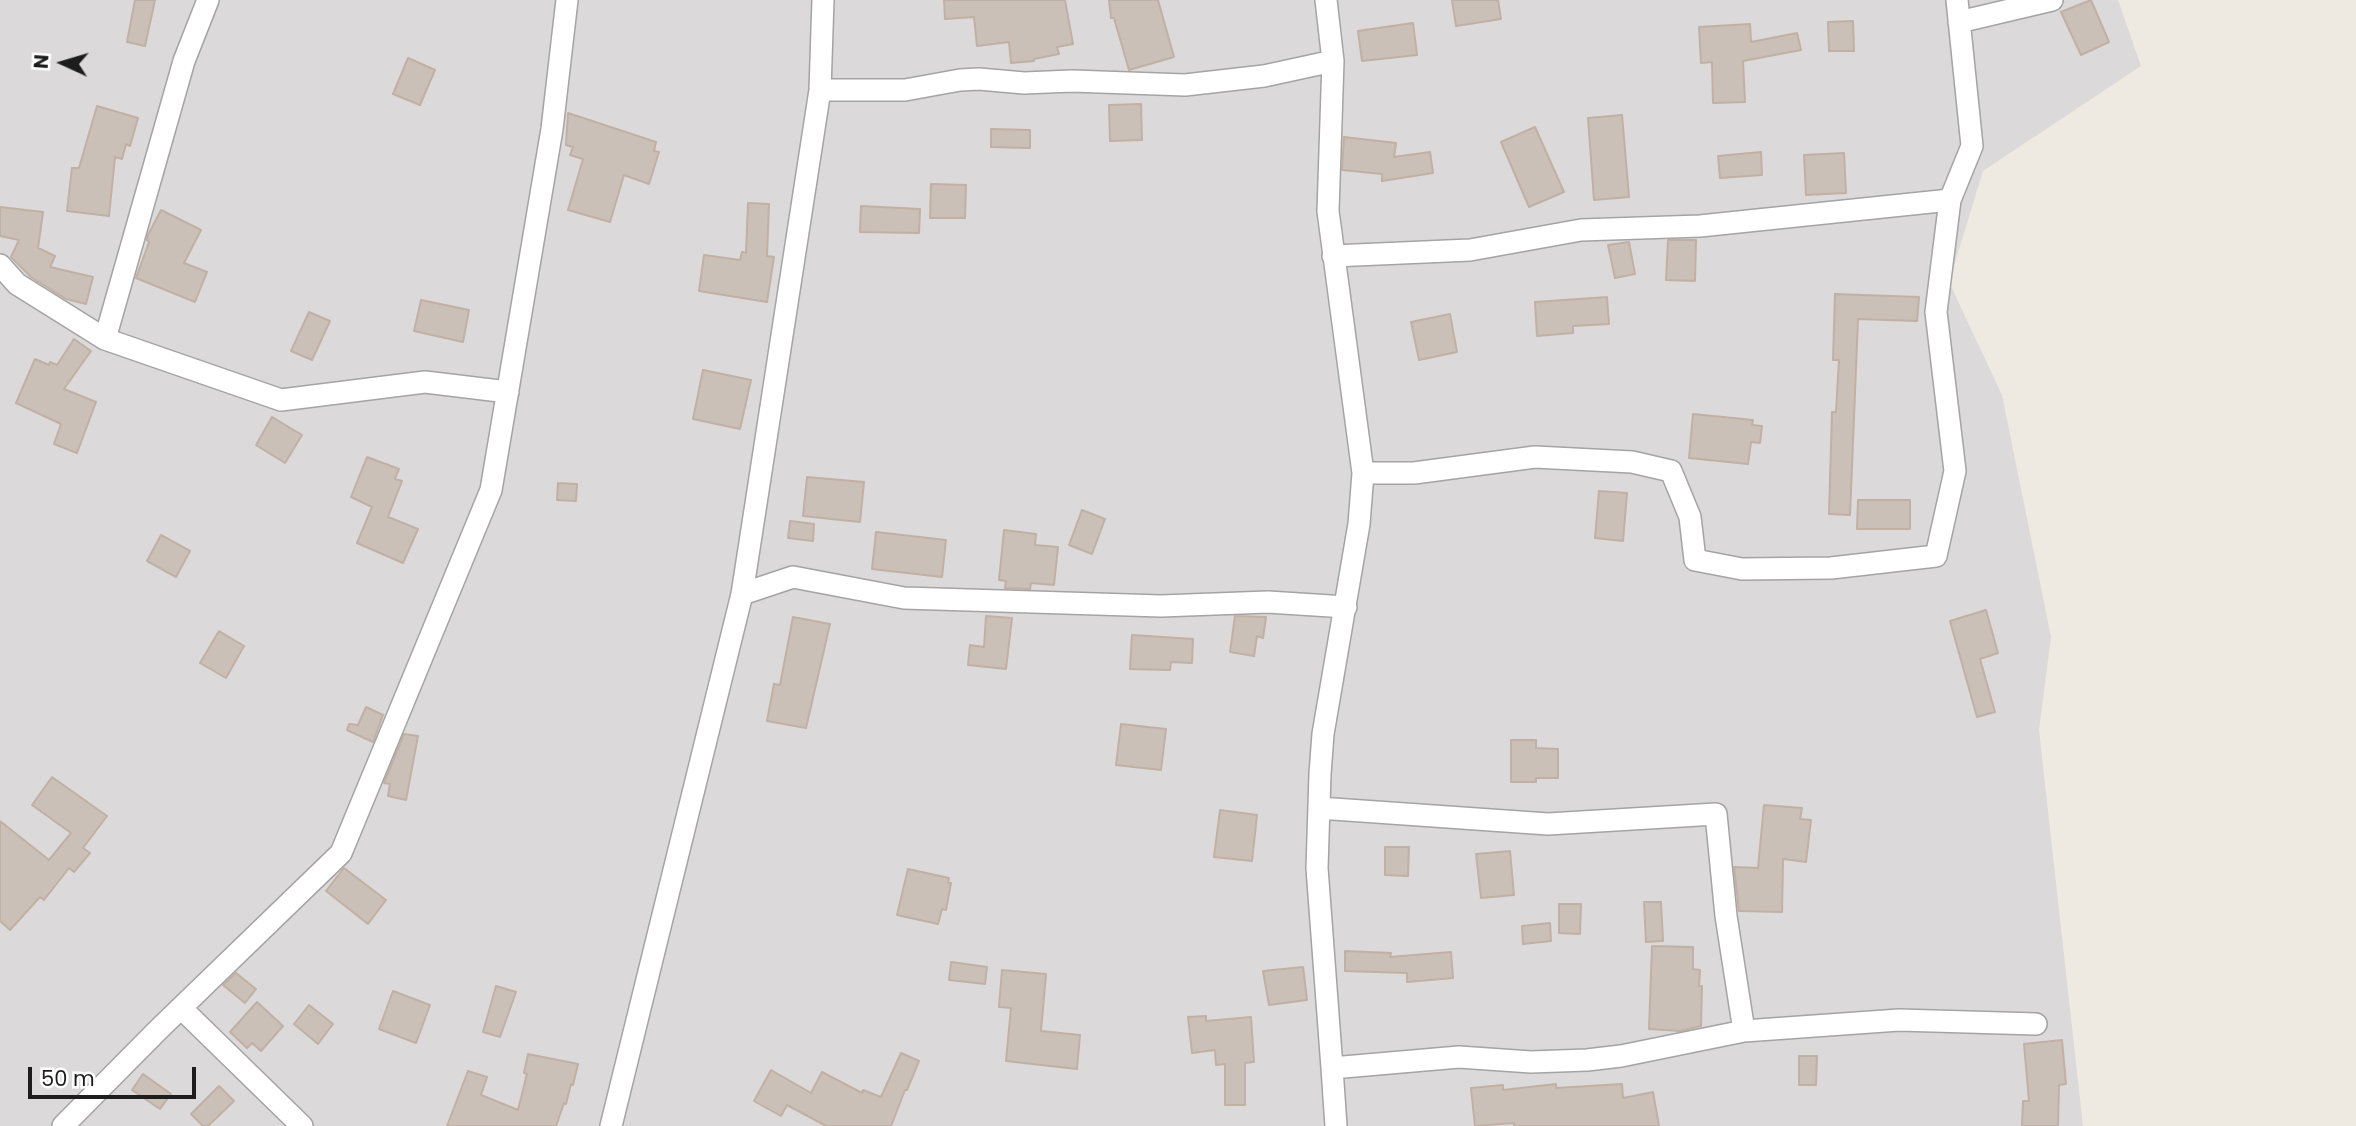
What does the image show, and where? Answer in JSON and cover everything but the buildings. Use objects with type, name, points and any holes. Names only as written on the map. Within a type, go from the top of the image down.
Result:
[{"type":"street","points":[[105,339],[184,61],[208,0]]},
{"type":"street","points":[[63,1126],[181,1007],[341,853],[491,490],[552,129],[566,0]]},
{"type":"street","points":[[611,1126],[742,594],[820,90],[823,0]]},
{"type":"street","points":[[1326,0],[1333,61],[1328,211],[1363,473],[1359,524],[1323,734],[1319,808],[1317,869],[1336,1126]]},
{"type":"street","points":[[1363,473],[1414,473],[1535,457],[1632,462],[1671,471],[1690,517],[1695,559],[1742,569],[1831,568],[1936,556],[1955,471],[1936,312],[1950,200],[1972,146],[1957,0]]},
{"type":"street","points":[[1959,22],[2052,0]]},
{"type":"street","points":[[820,90],[905,90],[979,79],[1024,83],[1072,81],[1185,85],[1264,76],[1333,61]]},
{"type":"street","points":[[1334,256],[1470,250],[1581,230],[1700,226],[1950,200]]},
{"type":"street","points":[[0,265],[18,284],[105,339],[281,400],[425,382],[508,392]]},
{"type":"street","points":[[742,594],[793,577],[904,598],[1161,606],[1268,602],[1346,607]]},
{"type":"street","points":[[1319,808],[1548,824],[1716,814],[1726,916],[1744,1031]]},
{"type":"street","points":[[181,1007],[302,1126]]},
{"type":"street","points":[[1332,1068],[1459,1057],[1531,1062],[1587,1060],[1621,1056],[1744,1031],[1899,1020],[2036,1024]]},
{"type":"shaded area","points":[[0,0],[2118,0],[2141,66],[1983,171],[1949,282],[2002,395],[2051,637],[2039,730],[2083,1126],[0,1126]]}]
